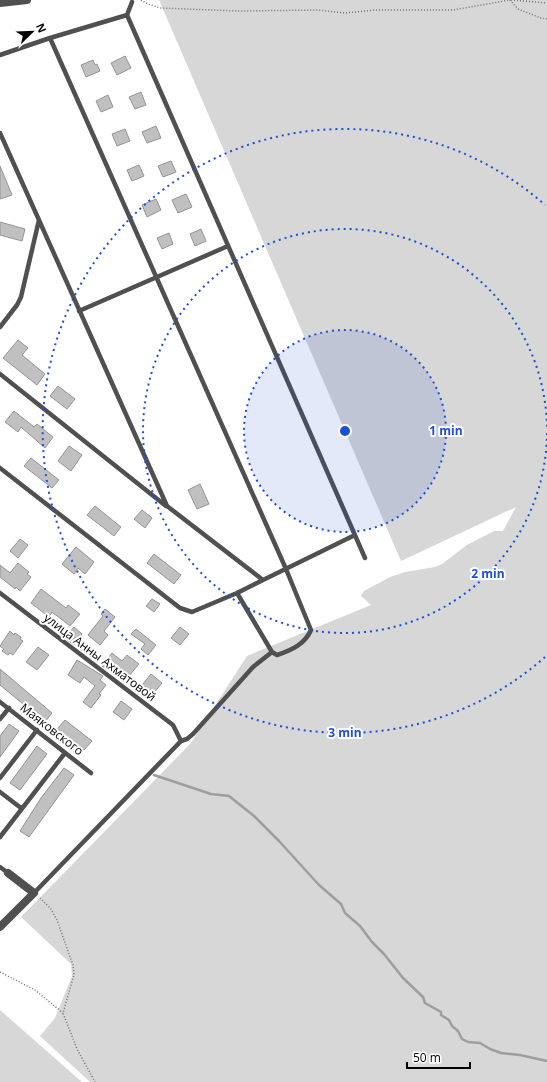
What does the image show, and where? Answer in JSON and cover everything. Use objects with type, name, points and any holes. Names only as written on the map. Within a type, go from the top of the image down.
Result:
[{"type":"street","points":[[0,3],[27,0]]},
{"type":"street","points":[[0,927],[34,893],[8,873]]},
{"type":"lane","points":[[132,2],[127,16],[365,558]]},
{"type":"lane","points":[[0,55],[50,38],[127,16]]},
{"type":"lane","points":[[50,38],[286,569],[311,630],[308,637],[299,646],[277,655],[272,652],[237,593]]},
{"type":"lane","points":[[0,133],[2,144],[39,220],[167,506]]},
{"type":"lane","points":[[0,327],[22,297],[39,220]]},
{"type":"lane","points":[[80,311],[228,246]]},
{"type":"lane","points":[[0,374],[263,580]]},
{"type":"lane","points":[[0,468],[180,608],[192,612],[237,593],[355,535]]},
{"type":"lane","name":"улица Анны Ахматовой","points":[[0,593],[173,725],[181,742]]},
{"type":"lane","points":[[34,893],[181,742],[188,740],[254,668],[272,652]]},
{"type":"lane","name":"Маяковского","points":[[0,702],[91,773]]},
{"type":"lane","points":[[0,719],[9,708]]},
{"type":"lane","points":[[0,778],[37,730]]},
{"type":"lane","points":[[0,837],[65,753]]},
{"type":"lane","points":[[0,792],[21,808]]},
{"type":"lane","points":[[0,867],[8,873]]},
{"type":"path","points":[[141,0],[160,8],[239,11],[318,10],[345,13],[375,10],[453,10],[510,0],[547,3]]},
{"type":"path","points":[[510,0],[518,9],[540,18],[547,19]]},
{"type":"path","points":[[34,893],[46,902],[57,920],[73,965],[74,975],[63,1013]]},
{"type":"path","points":[[0,972],[35,990],[63,1013],[77,1050],[95,1082]]},
{"type":"shaded area","points":[[159,0],[547,0],[547,1082],[90,1082],[40,1036],[55,1018],[72,976],[71,964],[21,917],[191,743],[247,656],[371,605],[361,596],[364,591],[390,577],[405,572],[435,567],[442,564],[467,545],[494,531],[503,531],[516,507],[401,561]]},
{"type":"shaded area","points":[[0,1010],[82,1082],[0,1082]]},
{"type":"building","points":[[125,56],[131,68],[117,75],[111,63]]},
{"type":"building","points":[[93,60],[95,65],[97,64],[100,71],[86,77],[81,65]]},
{"type":"building","points":[[141,92],[146,105],[135,109],[129,97]]},
{"type":"building","points":[[108,95],[113,107],[101,112],[96,101]]},
{"type":"building","points":[[156,126],[161,138],[147,143],[142,132]]},
{"type":"building","points":[[125,129],[130,141],[117,146],[112,134]]},
{"type":"building","points":[[171,161],[176,172],[163,177],[158,166]]},
{"type":"building","points":[[139,165],[144,176],[132,181],[127,170]]},
{"type":"building","points":[[0,166],[12,195],[0,199]]},
{"type":"building","points":[[186,194],[192,207],[178,213],[172,200]]},
{"type":"building","points":[[156,199],[161,210],[147,217],[142,205]]},
{"type":"building","points":[[0,222],[25,229],[22,241],[0,235]]},
{"type":"building","points":[[201,229],[206,241],[195,246],[190,234]]},
{"type":"building","points":[[169,233],[173,244],[162,249],[157,238]]},
{"type":"building","points":[[18,340],[28,348],[22,355],[45,374],[37,385],[3,358]]},
{"type":"building","points":[[58,386],[75,399],[67,409],[50,396]]},
{"type":"building","points":[[14,411],[34,427],[37,424],[53,437],[45,448],[21,427],[18,432],[5,422]]},
{"type":"building","points":[[69,446],[82,455],[71,471],[58,461]]},
{"type":"building","points":[[31,458],[59,480],[52,488],[24,466]]},
{"type":"building","points":[[200,484],[209,504],[197,509],[188,490]]},
{"type":"building","points":[[95,506],[121,527],[114,536],[87,515]]},
{"type":"building","points":[[142,510],[152,518],[145,528],[134,519]]},
{"type":"building","points":[[20,539],[28,545],[18,558],[10,551]]},
{"type":"building","points":[[76,547],[94,562],[85,574],[78,568],[74,574],[62,564]]},
{"type":"building","points":[[154,554],[181,575],[174,584],[147,563]]},
{"type":"building","points":[[18,563],[29,572],[27,574],[31,577],[20,591],[16,587],[15,589],[0,577],[0,565],[10,573]]},
{"type":"building","points":[[41,589],[66,608],[68,605],[80,614],[70,626],[52,612],[49,617],[31,603]]},
{"type":"building","points":[[152,599],[160,604],[154,612],[146,606]]},
{"type":"building","points":[[105,609],[115,617],[104,631],[108,635],[100,645],[88,635],[103,616],[101,614]]},
{"type":"building","points":[[74,627],[82,634],[74,645],[65,638]]},
{"type":"building","points":[[180,627],[189,634],[180,645],[171,638]]},
{"type":"building","points":[[136,629],[156,645],[148,655],[141,649],[145,644],[131,634]]},
{"type":"building","points":[[10,631],[14,635],[15,633],[21,637],[20,639],[23,641],[13,655],[10,653],[8,655],[2,651],[4,649],[0,646]]},
{"type":"building","points":[[38,647],[49,655],[37,670],[26,662]]},
{"type":"building","points":[[112,653],[122,661],[127,655],[139,664],[128,677],[112,664],[108,670],[102,666]]},
{"type":"building","points":[[77,660],[103,676],[100,680],[106,685],[99,694],[101,695],[91,708],[83,702],[95,686],[84,677],[80,683],[68,675]]},
{"type":"building","points":[[0,669],[52,713],[45,722],[0,685]]},
{"type":"building","points":[[151,674],[162,683],[153,694],[142,685]]},
{"type":"building","points":[[121,701],[132,709],[124,720],[113,712]]},
{"type":"building","points":[[65,720],[92,741],[84,750],[57,729]]},
{"type":"building","points":[[9,724],[19,731],[0,757],[0,736]]},
{"type":"building","points":[[37,746],[47,754],[20,790],[10,783]]},
{"type":"building","points":[[64,768],[74,775],[29,837],[20,831],[41,798]]},
{"type":"waterway","points":[[154,775],[211,794],[229,796],[254,816],[319,885],[341,904],[345,913],[360,926],[403,978],[423,997],[425,1003],[441,1012],[441,1015],[449,1020],[452,1026],[458,1031],[462,1039],[468,1042],[480,1043],[501,1053],[520,1055],[547,1061]]}]
